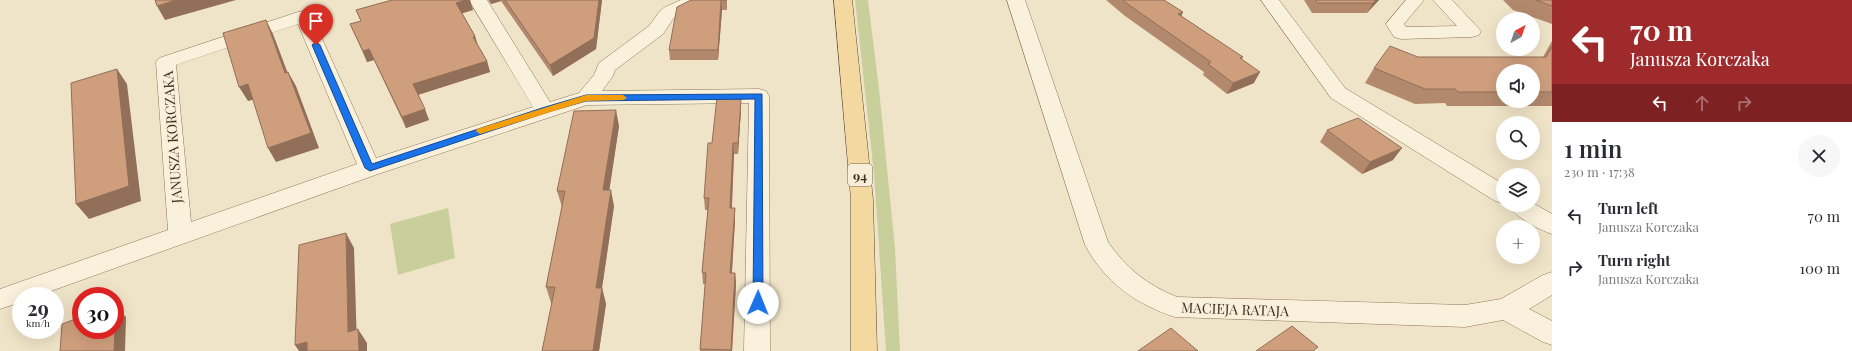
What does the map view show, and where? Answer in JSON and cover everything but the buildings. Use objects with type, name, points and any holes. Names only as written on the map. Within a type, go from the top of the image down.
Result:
[{"type":"main road","name":"94","points":[[843,0],[862,200],[864,351]]},
{"type":"street","points":[[478,0],[545,110]]},
{"type":"street","name":"MACIEJA RATAJA","points":[[1016,0],[1097,245],[1115,270],[1130,284],[1150,298],[1175,307],[1465,316],[1506,309],[1542,290],[1552,282]]},
{"type":"street","points":[[1270,0],[1338,93],[1496,191]]},
{"type":"street","points":[[1415,0],[1395,24],[1401,34],[1472,31],[1442,0]]},
{"type":"street","points":[[586,98],[603,76],[606,66],[656,30],[666,15],[671,11],[693,1]]},
{"type":"street","name":"JANUSZA KORCZAKA","points":[[180,234],[166,62],[304,16],[370,168]]},
{"type":"street","points":[[0,300],[180,234],[370,168],[545,110],[586,98],[759,96],[758,351]]},
{"type":"street","points":[[1531,212],[1552,225]]},
{"type":"street","points":[[1506,309],[1552,334]]},
{"type":"green space","points":[[855,0],[868,0],[879,89],[895,248],[900,351],[886,351],[874,174]]},
{"type":"green space","points":[[448,208],[455,258],[398,275],[390,224]]},
{"type":"slow traffic","points":[[480,131],[586,98],[623,98]]},
{"type":"route","points":[[316,45],[370,168],[545,110],[586,98],[759,96],[758,303]]}]
